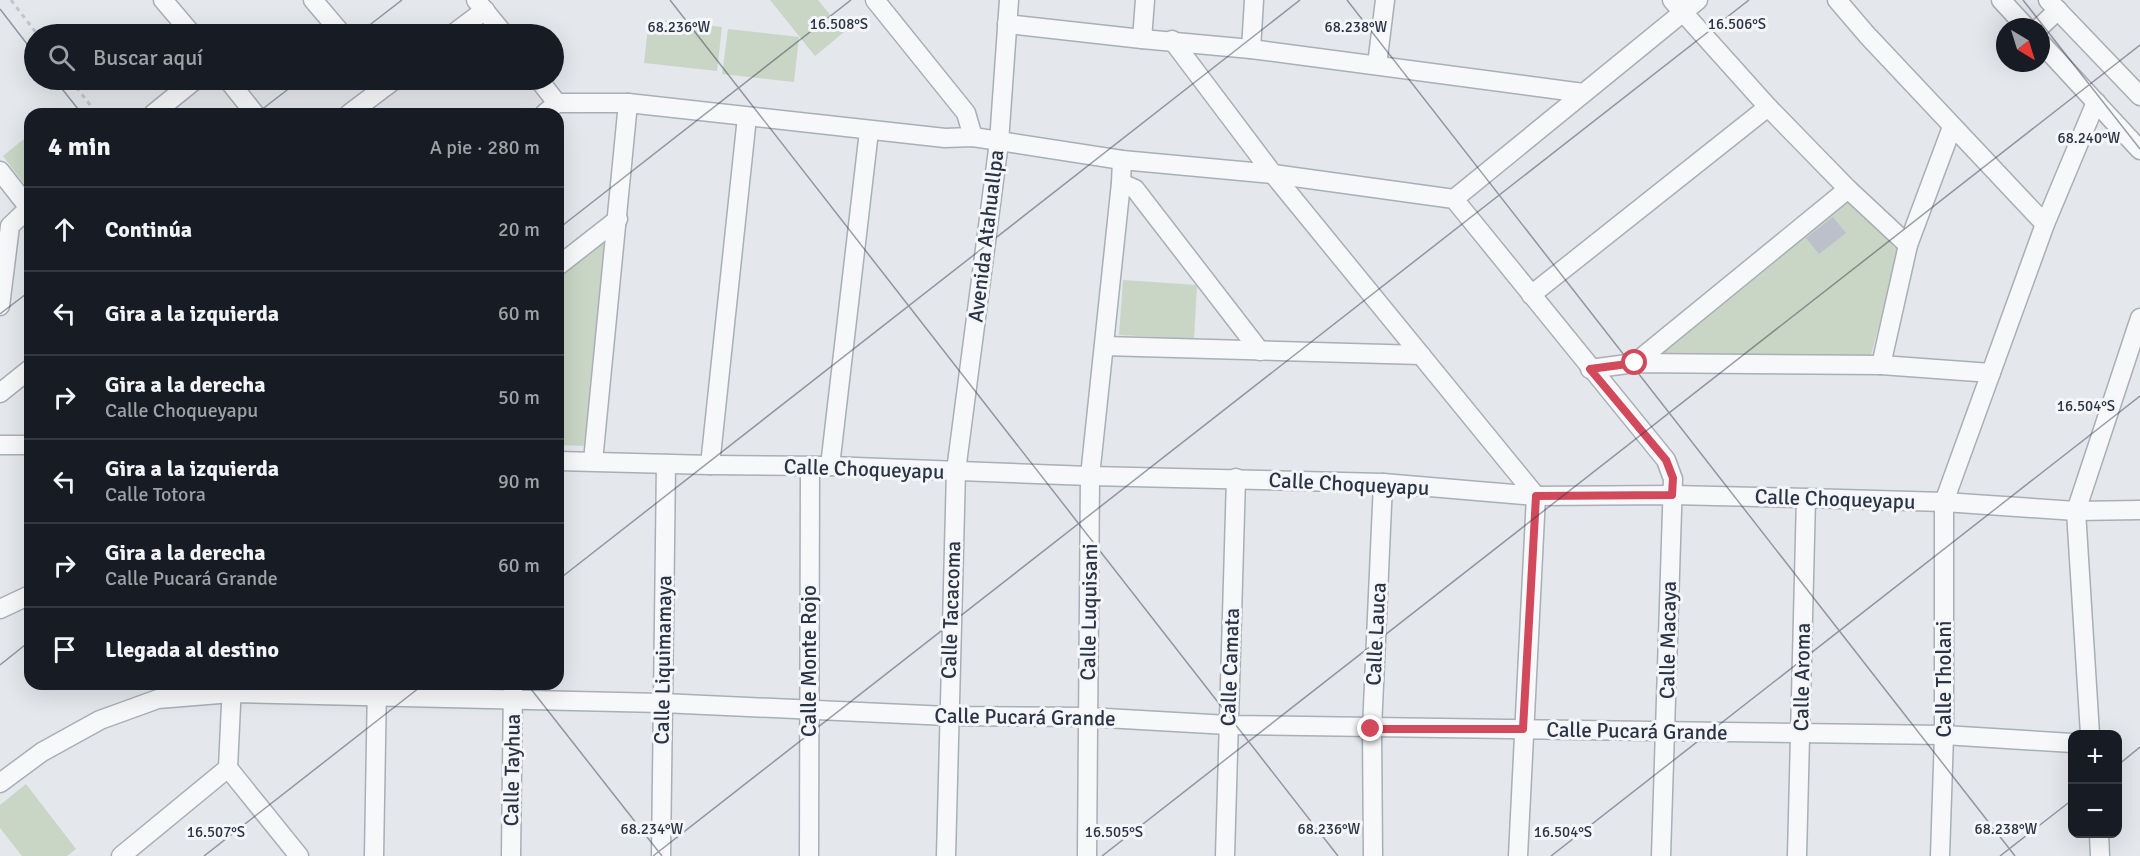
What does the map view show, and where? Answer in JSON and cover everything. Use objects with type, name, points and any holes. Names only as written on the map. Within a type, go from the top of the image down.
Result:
[{"type":"street","points":[[163,0],[183,24]]},
{"type":"street","points":[[313,0],[333,24]]},
{"type":"street","points":[[875,0],[966,113],[973,137]]},
{"type":"street","name":"Avenida Atahuallpa","points":[[956,471],[999,142],[1009,0]]},
{"type":"street","points":[[1142,39],[1145,0]]},
{"type":"street","points":[[1251,49],[1254,0]]},
{"type":"street","points":[[1377,65],[1385,0]]},
{"type":"street","points":[[543,90],[550,108],[628,103],[869,131],[945,138],[973,137],[1122,160],[1273,174],[1454,198],[1582,93],[1677,6],[1698,0]]},
{"type":"street","points":[[1837,0],[1867,36],[2045,224]]},
{"type":"street","points":[[2001,0],[2018,18]]},
{"type":"street","points":[[462,24],[480,5],[496,24]]},
{"type":"street","points":[[2045,18],[2053,5],[2140,96]]},
{"type":"street","points":[[1677,6],[1768,107],[1848,189],[1908,245]]},
{"type":"street","points":[[1006,24],[1251,49],[1582,93]]},
{"type":"street","points":[[1172,40],[1273,174],[1536,496],[1518,856]]},
{"type":"street","points":[[2050,53],[2140,150]]},
{"type":"street","points":[[160,108],[183,90]]},
{"type":"street","points":[[236,90],[250,108]]},
{"type":"street","points":[[356,108],[378,90]]},
{"type":"street","points":[[1944,502],[2045,224],[2096,102]]},
{"type":"street","points":[[593,461],[628,103]]},
{"type":"street","points":[[1531,296],[1768,107]]},
{"type":"street","points":[[710,465],[747,117]]},
{"type":"street","points":[[1881,365],[1908,245],[1952,127]]},
{"type":"street","points":[[830,466],[869,131]]},
{"type":"street","name":"Calle Luquisani","points":[[1087,856],[1090,476],[1122,160]]},
{"type":"street","points":[[0,171],[24,200]]},
{"type":"street","points":[[1121,183],[1135,189],[1260,351]]},
{"type":"street","points":[[1635,363],[1848,189]]},
{"type":"street","name":"Calle Macaya","points":[[1454,198],[1590,369],[1666,460],[1673,478],[1661,856]]},
{"type":"street","points":[[0,306],[10,225],[24,212]]},
{"type":"street","points":[[564,261],[618,219]]},
{"type":"street","points":[[2090,730],[2076,511],[2140,318]]},
{"type":"street","points":[[1104,346],[1421,355]]},
{"type":"street","points":[[1590,369],[1635,363],[1881,365],[1991,373]]},
{"type":"street","points":[[0,393],[24,374]]},
{"type":"street","points":[[0,445],[24,445]]},
{"type":"street","name":"Calle Choqueyapu","points":[[564,461],[830,466],[1090,476],[1383,483],[1536,496],[1672,495],[1806,498],[1944,502],[2076,511],[2140,510]]},
{"type":"street","name":"Calle Liquimamaya","points":[[661,856],[666,464]]},
{"type":"street","name":"Calle Monte Rojo","points":[[809,856],[810,467]]},
{"type":"street","name":"Calle Tacacoma","points":[[946,856],[956,471]]},
{"type":"street","name":"Calle Camata","points":[[1225,856],[1236,478]]},
{"type":"street","name":"Calle Lauca","points":[[1372,856],[1371,729],[1383,483]]},
{"type":"street","name":"Calle Aroma","points":[[1797,856],[1806,498]]},
{"type":"street","name":"Calle Tholani","points":[[1940,856],[1944,735],[1944,502]]},
{"type":"street","points":[[0,609],[24,598]]},
{"type":"street","name":"Calle Pucará Grande","points":[[0,783],[42,752],[100,720],[158,699],[219,690]]},
{"type":"street","points":[[232,690],[228,768],[299,856]]},
{"type":"street","name":"Calle Pucará Grande","points":[[329,690],[513,691],[662,704],[948,717],[1088,717],[1228,725],[1371,729],[1944,735],[2068,743]]},
{"type":"street","points":[[374,856],[377,691]]},
{"type":"street","name":"Calle Tayhua","points":[[511,856],[513,691]]},
{"type":"street","points":[[121,856],[228,768]]},
{"type":"street","points":[[2099,838],[2100,856]]},
{"type":"path","points":[[11,0],[29,24]]},
{"type":"path","points":[[79,90],[92,108]]},
{"type":"green space","points":[[770,0],[818,0],[844,32],[815,56]]},
{"type":"green space","points":[[649,19],[722,27],[717,71],[644,63]]},
{"type":"green space","points":[[728,29],[799,37],[794,82],[722,74]]},
{"type":"green space","points":[[24,139],[24,184],[3,156]]},
{"type":"green space","points":[[1848,197],[1899,252],[1870,359],[1657,354]]},
{"type":"green space","points":[[604,241],[586,446],[564,445],[564,272]]},
{"type":"green space","points":[[1123,280],[1197,285],[1194,339],[1119,335]]},
{"type":"green space","points":[[26,784],[76,849],[67,856],[22,856],[0,828],[0,805]]},
{"type":"building","points":[[1833,217],[1846,233],[1819,254],[1806,238]]},
{"type":"route","points":[[1371,729],[1523,729],[1536,496],[1672,495],[1673,478],[1666,460],[1590,369],[1635,363]]}]
